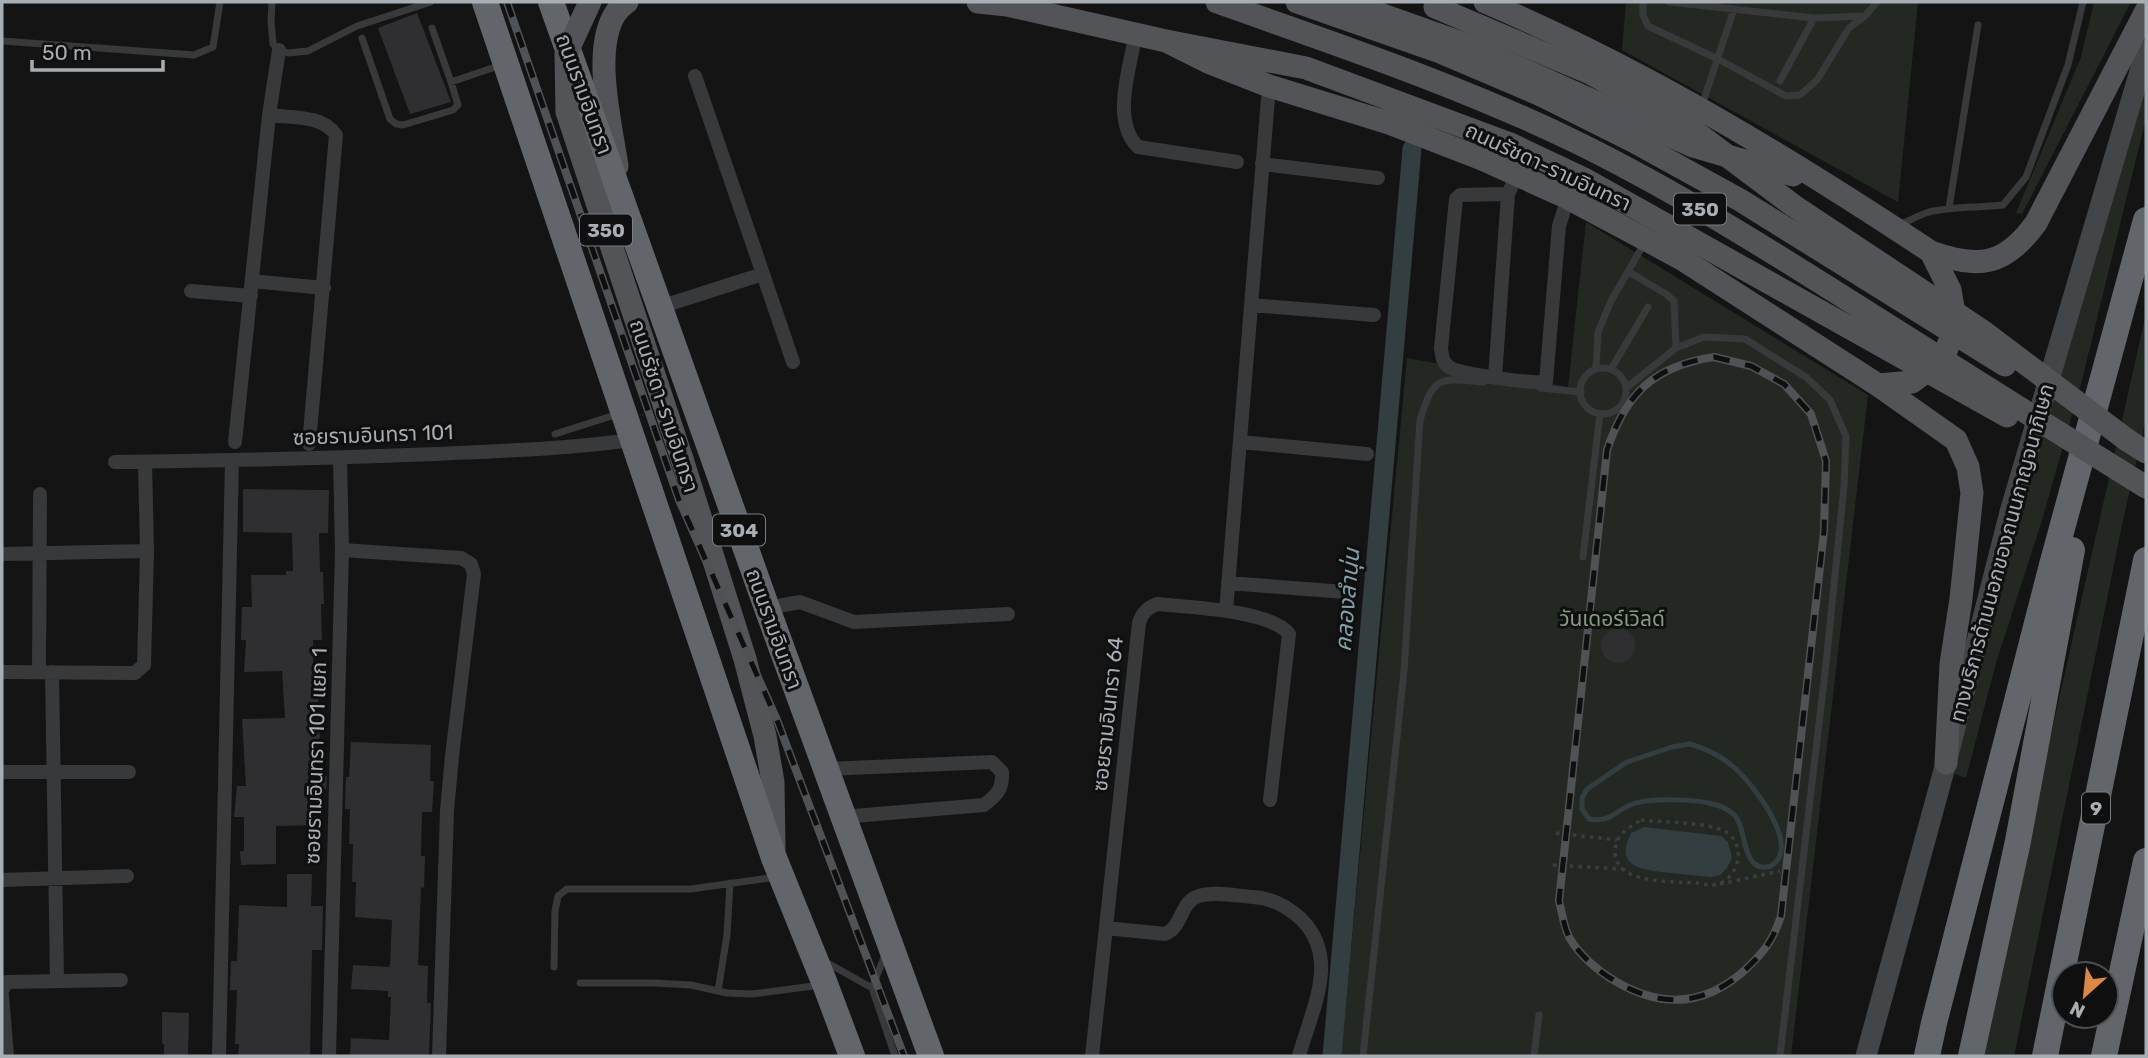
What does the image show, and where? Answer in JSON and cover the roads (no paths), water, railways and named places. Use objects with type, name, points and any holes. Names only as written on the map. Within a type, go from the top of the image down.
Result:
[{"type":"highway","name":"ถนนรามอินทรา","points":[[551,2],[842,817],[931,1056]]},
{"type":"highway","points":[[487,3],[631,440],[777,867],[852,1056]]},
{"type":"highway","points":[[1927,1056],[2052,565],[2146,220]]},
{"type":"highway","points":[[1971,1056],[2018,841],[2104,381]]},
{"type":"highway","name":"9","points":[[2045,1056],[2146,560]]},
{"type":"highway","points":[[2104,1056],[2146,860]]},
{"type":"highway","points":[[1921,1056],[1934,1024]]},
{"type":"main road","name":"ถนนรัชดา-รามอินทรา","points":[[590,2],[566,54],[567,112],[682,458],[745,659],[765,736],[775,808],[777,867]]},
{"type":"main road","name":"350","points":[[621,195],[603,64],[615,13],[627,2]]},
{"type":"main road","name":"ถนนรัชดา-รามอินทรา","points":[[978,2],[1007,5],[1166,41],[1306,68],[1510,144],[1586,180],[1960,391],[2146,488]]},
{"type":"main road","name":"ถนนรัชดา-รามอินทรา","points":[[1217,2],[1452,88],[1537,124],[1609,159],[1670,191],[1796,266],[2146,488]]},
{"type":"main road","name":"350","points":[[1297,2],[1440,52],[1541,95],[1642,145],[1740,200],[2137,446]]},
{"type":"main road","points":[[1346,2],[1473,47],[1693,146],[1781,171],[1844,197]]},
{"type":"main road","points":[[1485,2],[1615,61],[1701,109],[1931,252],[1953,260],[1971,262],[2006,255],[2022,242],[2036,223],[2146,11]]},
{"type":"main road","name":"350","points":[[1427,5],[1579,68],[1690,128],[1794,206],[1981,330],[2137,446]]},
{"type":"main road","points":[[1166,41],[1208,62],[1269,86],[1389,123],[1482,159],[1512,185],[1568,198],[1646,238],[1878,385],[1956,440],[1968,467],[1972,493],[1951,664],[1946,763]]},
{"type":"main road","name":"ทางบริการด้านนอกของถนนกาญจนาภิเษก","points":[[1866,1056],[1946,763],[2010,512],[2146,51]]},
{"type":"main road","points":[[1878,385],[1912,383],[1944,359],[1956,324],[1950,290],[1931,252]]},
{"type":"street","points":[[1136,33],[1123,113],[1129,139],[1138,147],[1237,162]]},
{"type":"street","points":[[235,442],[269,115],[279,50]]},
{"type":"street","points":[[695,76],[793,362]]},
{"type":"street","points":[[1226,611],[1269,86]]},
{"type":"street","points":[[269,115],[323,121],[336,135],[309,444]]},
{"type":"street","points":[[1262,164],[1378,178]]},
{"type":"street","points":[[1495,377],[1512,185],[1460,195],[1456,199],[1441,348],[1443,362],[1450,369],[1495,377],[1544,383],[1548,379],[1559,226],[1568,198]]},
{"type":"street","points":[[660,307],[763,274]]},
{"type":"street","points":[[252,281],[324,288]]},
{"type":"street","points":[[191,291],[251,296]]},
{"type":"street","points":[[1251,305],[1374,314]]},
{"type":"street","name":"ซอยรามอินทรา 101","points":[[115,462],[340,458],[491,451],[631,440]]},
{"type":"street","points":[[1240,442],[1367,454]]},
{"type":"street","name":"ซอยรามอินทรา 101 แยก 1","points":[[329,1056],[342,550],[340,458]]},
{"type":"street","points":[[219,1056],[232,460]]},
{"type":"street","points":[[2,672],[135,673],[144,665],[147,551],[145,462]]},
{"type":"street","points":[[40,494],[45,672],[54,774],[57,981]]},
{"type":"street","points":[[342,550],[461,558],[471,564],[474,574],[447,811],[439,1056]]},
{"type":"street","points":[[2,554],[147,551]]},
{"type":"street","points":[[1228,583],[1345,592]]},
{"type":"street","points":[[767,608],[800,602],[854,622],[1008,614]]},
{"type":"street","name":"ซอยรามอินทรา 64","points":[[1092,1056],[1142,615],[1149,607],[1157,604],[1226,611],[1274,622],[1289,634],[1270,800]]},
{"type":"street","points":[[825,769],[992,762],[1002,772],[1003,783],[998,794],[984,805],[842,817]]},
{"type":"street","points":[[2,772],[129,772]]},
{"type":"street","points":[[2,880],[127,876]]},
{"type":"street","points":[[1106,928],[1165,934],[1177,926],[1190,901],[1203,894],[1264,898],[1295,914],[1317,938],[1321,954],[1319,991],[1299,1056]]},
{"type":"street","points":[[7,1056],[2,992],[7,982],[121,980]]},
{"type":"lane","points":[[2,41],[194,55],[213,47],[220,2]]},
{"type":"lane","points":[[272,2],[273,44],[288,53],[308,51],[357,26],[431,2]]},
{"type":"lane","points":[[1643,2],[1643,15],[1648,26],[1718,59],[1786,96],[1800,95],[1817,80],[1849,29],[1877,2]]},
{"type":"lane","points":[[1669,2],[1814,18],[1865,16]]},
{"type":"lane","points":[[1895,228],[1926,213],[1949,208],[2003,205],[2026,177],[2068,65],[2083,2]]},
{"type":"lane","points":[[1701,109],[1734,9]]},
{"type":"lane","points":[[1780,81],[1814,18]]},
{"type":"lane","points":[[1949,208],[1978,25]]},
{"type":"lane","points":[[362,38],[390,119],[403,125],[453,110],[458,105],[432,28]]},
{"type":"lane","points":[[451,82],[505,64]]},
{"type":"lane","points":[[1597,369],[1598,332],[1611,301],[1646,238]]},
{"type":"lane","points":[[1629,272],[1666,294],[1674,302],[1676,348]]},
{"type":"lane","points":[[1611,369],[1647,307]]},
{"type":"lane","points":[[1626,388],[1622,378],[1611,369],[1597,369],[1585,377],[1581,392],[1586,406],[1600,414],[1608,413],[1621,405],[1626,388],[1676,348],[1704,337],[1745,340],[1805,377],[1830,400],[1846,436],[1844,486],[1830,623],[1780,1056]]},
{"type":"lane","points":[[1363,1056],[1404,671],[1420,420],[1427,395],[1438,382],[1449,379],[1581,392]]},
{"type":"lane","points":[[555,434],[622,413]]},
{"type":"lane","points":[[1583,557],[1600,414]]},
{"type":"lane","points":[[554,967],[555,911],[558,896],[567,889],[691,889],[730,883],[777,867]]},
{"type":"lane","points":[[718,991],[727,935],[730,883]]},
{"type":"lane","points":[[889,945],[872,988],[895,1056]]},
{"type":"lane","points":[[813,955],[872,988]]},
{"type":"lane","points":[[580,983],[691,985],[752,994],[825,984]]},
{"type":"lane","points":[[1534,1056],[1539,1016]]},
{"type":"waterway","name":"คลองลำนุ่น","points":[[1332,1056],[1412,149]]},
{"type":"waterway","points":[[1690,744],[1703,748],[1732,765],[1762,800],[1777,827],[1781,841],[1781,852],[1772,866],[1758,866],[1752,862],[1737,819],[1728,810],[1715,805],[1684,800],[1650,801],[1633,804],[1608,818],[1596,820],[1589,819],[1582,809],[1582,798],[1587,789],[1627,762],[1690,744]]},
{"type":"railway","points":[[507,2],[679,500],[777,720],[904,1056]]},
{"type":"railway","points":[[1714,357],[1751,366],[1784,384],[1811,414],[1826,461],[1824,531],[1781,916],[1763,951],[1731,981],[1699,996],[1667,999],[1632,990],[1589,962],[1569,937],[1559,901],[1607,450],[1623,413],[1645,386],[1675,367],[1714,357]]},
{"type":"park label","name":"วันเดอร์เวิลด์","points":[[1612,619]]}]
